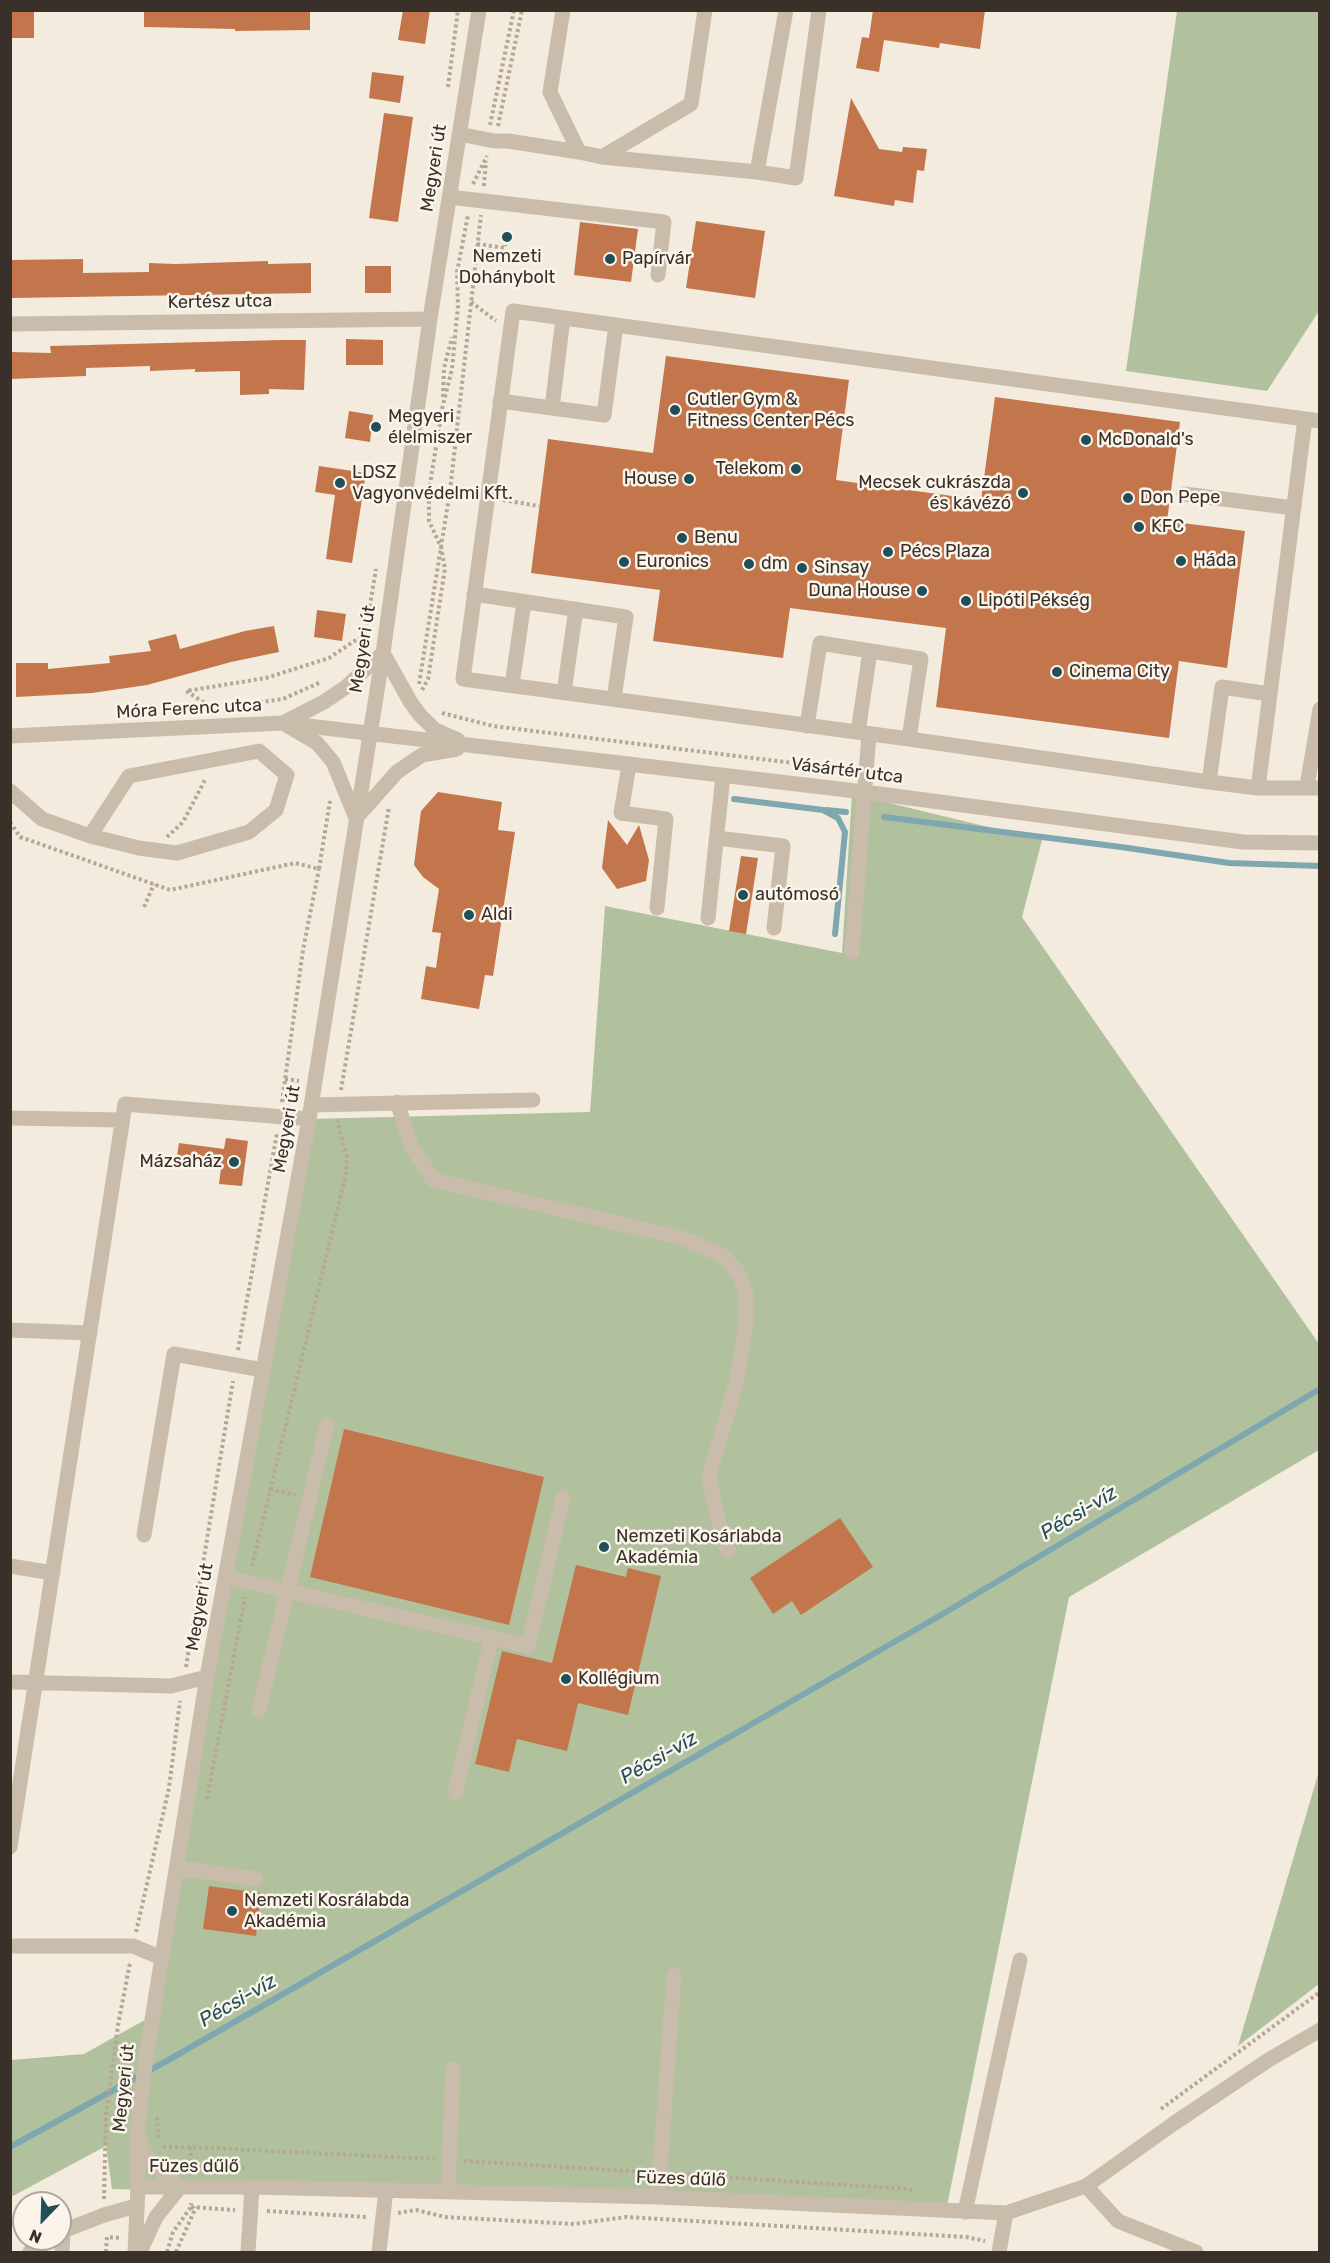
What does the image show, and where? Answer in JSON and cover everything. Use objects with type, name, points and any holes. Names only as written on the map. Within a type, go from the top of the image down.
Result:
[{"type":"street","name":"Megyeri út","points":[[135,2253],[138,2187],[137,2133],[146,2057],[207,1677],[310,1112],[383,653],[430,319],[479,10]]},
{"type":"street","points":[[563,10],[550,92],[579,152]]},
{"type":"street","points":[[602,157],[691,104],[705,10]]},
{"type":"street","points":[[757,172],[786,10]]},
{"type":"street","points":[[459,134],[491,141],[508,141],[602,157],[796,178],[819,10]]},
{"type":"street","points":[[449,197],[664,222],[658,275]]},
{"type":"street","points":[[1258,788],[1294,508],[1312,420],[513,311],[463,679],[1258,788],[1313,787],[1320,709]]},
{"type":"street","points":[[552,408],[564,318]]},
{"type":"street","name":"Kertész utca","points":[[10,324],[430,319]]},
{"type":"street","points":[[500,401],[604,414],[616,325]]},
{"type":"street","points":[[1184,494],[1294,508]]},
{"type":"street","points":[[474,594],[626,617],[614,699]]},
{"type":"street","points":[[512,685],[524,602]]},
{"type":"street","points":[[564,692],[576,609]]},
{"type":"street","points":[[807,726],[820,643],[921,659],[909,739]]},
{"type":"street","points":[[852,952],[864,792],[863,733],[870,651]]},
{"type":"street","points":[[283,723],[324,702],[346,687],[383,653],[420,715],[435,730],[471,747]]},
{"type":"street","points":[[1209,782],[1222,687],[1270,694]]},
{"type":"street","points":[[283,723],[317,743],[333,762],[356,818],[397,772],[422,755],[471,747]]},
{"type":"street","name":"Móra Ferenc utca","points":[[10,736],[283,723],[369,733]]},
{"type":"street","name":"Vásártér utca","points":[[369,733],[471,747],[864,792],[1242,842],[1320,843]]},
{"type":"street","points":[[10,791],[42,819],[90,836],[139,848],[177,853],[249,832],[276,810],[287,775],[259,751],[129,776],[90,836]]},
{"type":"street","points":[[629,765],[621,813],[666,819],[657,908]]},
{"type":"street","points":[[708,918],[723,776]]},
{"type":"street","points":[[717,838],[783,846],[774,928]]},
{"type":"street","points":[[10,1846],[125,1104],[280,1116],[339,1105],[532,1100]]},
{"type":"street","points":[[397,1102],[412,1147],[433,1180],[682,1238],[722,1255],[737,1271],[746,1292],[746,1324],[736,1384],[710,1476],[717,1516],[728,1551]]},
{"type":"street","points":[[10,1118],[122,1120]]},
{"type":"street","points":[[10,1330],[90,1333]]},
{"type":"street","points":[[144,1535],[174,1354],[263,1370]]},
{"type":"street","points":[[259,1710],[327,1425]]},
{"type":"street","points":[[226,1577],[528,1646],[563,1498]]},
{"type":"street","points":[[10,1566],[53,1573]]},
{"type":"street","points":[[455,1793],[492,1637]]},
{"type":"street","points":[[10,1682],[171,1686],[207,1677]]},
{"type":"street","points":[[176,1870],[194,1870],[256,1879]]},
{"type":"street","points":[[10,1946],[133,1946],[162,1958]]},
{"type":"street","points":[[965,2211],[1020,1960]]},
{"type":"street","points":[[658,2197],[674,1975]]},
{"type":"street","name":"Füzes dűlő","points":[[138,2187],[252,2187],[658,2197],[1006,2213],[1086,2186],[1270,2059],[1320,2030]]},
{"type":"street","points":[[448,2191],[453,2069]]},
{"type":"street","points":[[137,2133],[151,2162],[168,2180],[180,2187],[156,2217],[140,2253]]},
{"type":"street","points":[[1086,2186],[1118,2221],[1196,2253]]},
{"type":"street","points":[[248,2253],[252,2187]]},
{"type":"street","points":[[379,2253],[386,2190]]},
{"type":"street","points":[[72,2228],[104,2215],[136,2206]]},
{"type":"street","points":[[994,2250],[1006,2213]]},
{"type":"path","points":[[447,94],[458,10]]},
{"type":"path","points":[[491,141],[514,10]]},
{"type":"path","points":[[487,157],[473,184],[477,200],[477,244],[450,491],[441,547],[417,697],[428,679],[445,568],[441,547],[429,521],[429,491],[442,409],[452,369],[458,306],[457,272],[477,200],[522,10]]},
{"type":"path","points":[[477,244],[505,248],[505,245]]},
{"type":"path","points":[[470,301],[510,331]]},
{"type":"path","points":[[450,491],[539,506]]},
{"type":"path","points":[[363,650],[377,564]]},
{"type":"path","points":[[214,709],[186,691],[266,678],[329,658],[365,634]]},
{"type":"path","points":[[204,710],[283,699],[324,681]]},
{"type":"path","points":[[434,711],[493,726],[865,772]]},
{"type":"path","points":[[168,852],[167,837],[183,822],[217,760]]},
{"type":"path","points":[[339,1105],[392,799]]},
{"type":"path","points":[[107,2237],[104,2215],[106,2114],[118,2025],[133,1946],[169,1788],[182,1683],[280,1116],[303,950],[319,868]]},
{"type":"path","points":[[144,907],[154,884]]},
{"type":"path","points":[[1158,2112],[1320,1992]]},
{"type":"path","points":[[158,2110],[158,2138],[163,2147],[449,2160],[659,2173],[908,2189],[923,2195]]},
{"type":"path","points":[[191,2207],[372,2217],[416,2210],[445,2217],[574,2224],[637,2217],[977,2238],[986,2242],[994,2250]]},
{"type":"green space","points":[[1177,11],[1319,11],[1319,311],[1267,391],[1126,371]]},
{"type":"green space","points":[[852,794],[1042,840],[1022,917],[1319,1344],[1319,1450],[1069,1597],[946,2211],[112,2189],[106,2146],[22,2191],[12,2191],[11,2197],[11,2060],[84,2054],[159,2012],[207,1677],[309,1119],[590,1112],[605,906],[842,953]]},
{"type":"green space","points":[[1319,1771],[1319,1984],[1238,2046]]},
{"type":"building","points":[[10,10],[34,10],[34,38],[10,38]]},
{"type":"building","points":[[144,10],[310,10],[310,30],[235,31],[235,29],[144,27]]},
{"type":"building","points":[[403,10],[430,10],[425,44],[398,40]]},
{"type":"building","points":[[873,10],[985,10],[980,49],[940,43],[939,48],[884,40],[879,72],[856,68],[862,37],[869,38]]},
{"type":"building","points":[[372,72],[404,76],[400,103],[369,98]]},
{"type":"building","points":[[851,98],[879,149],[902,152],[903,147],[927,149],[924,171],[917,170],[913,203],[895,200],[894,206],[834,196]]},
{"type":"building","points":[[384,113],[413,117],[398,222],[369,218]]},
{"type":"building","points":[[696,221],[765,231],[755,298],[686,288]]},
{"type":"building","points":[[580,222],[638,229],[631,282],[574,275]]},
{"type":"building","points":[[83,259],[83,273],[149,272],[149,263],[268,261],[268,264],[311,263],[311,293],[12,298],[11,260]]},
{"type":"building","points":[[365,266],[391,266],[391,293],[365,293]]},
{"type":"building","points":[[346,339],[383,340],[383,365],[346,365]]},
{"type":"building","points":[[306,340],[304,390],[269,389],[269,394],[240,395],[240,371],[195,372],[195,369],[150,371],[150,366],[86,368],[86,376],[10,379],[10,352],[51,353],[50,346]]},
{"type":"building","name":"Pécs Plaza","points":[[666,356],[849,380],[836,480],[981,500],[995,397],[1180,422],[1167,521],[1245,531],[1227,668],[1179,661],[1169,738],[936,707],[946,628],[790,608],[783,658],[653,641],[660,590],[531,573],[548,439],[653,453]]},
{"type":"building","points":[[349,411],[373,415],[370,442],[345,438]]},
{"type":"building","points":[[319,466],[366,473],[352,563],[326,559],[335,495],[315,492]]},
{"type":"building","points":[[317,610],[346,614],[342,641],[314,637]]},
{"type":"building","points":[[274,626],[279,652],[231,662],[147,685],[92,693],[16,697],[16,663],[48,663],[48,669],[110,663],[109,656],[151,651],[148,641],[176,634],[180,649],[245,631]]},
{"type":"building","name":"Aldi","points":[[438,792],[502,802],[498,830],[515,832],[493,976],[485,975],[479,1009],[421,999],[426,966],[436,968],[441,933],[432,932],[439,889],[423,877],[414,865],[421,811]]},
{"type":"building","points":[[608,820],[627,845],[639,825],[649,860],[646,881],[617,889],[602,868]]},
{"type":"building","name":"autómosó","points":[[741,856],[758,858],[746,934],[729,931]]},
{"type":"building","points":[[226,1138],[248,1141],[242,1186],[219,1184],[221,1168],[176,1162],[179,1143],[224,1149]]},
{"type":"building","points":[[344,1429],[544,1477],[509,1625],[310,1577]]},
{"type":"building","points":[[840,1518],[873,1567],[801,1615],[792,1601],[773,1614],[750,1578]]},
{"type":"building","name":"Kollégium","points":[[576,1565],[626,1577],[628,1568],[661,1576],[628,1715],[578,1703],[567,1751],[517,1739],[509,1772],[475,1764],[502,1651],[552,1663]]},
{"type":"building","name":"Nemzeti Kosrálabda Akadémia","points":[[209,1886],[261,1893],[256,1936],[203,1929]]},
{"type":"waterway","points":[[734,799],[823,810],[838,818],[845,832],[835,934]]},
{"type":"waterway","points":[[826,810],[846,812]]},
{"type":"waterway","points":[[884,817],[1229,863],[1320,866]]},
{"type":"waterway","name":"Pécsi-víz","points":[[10,2147],[172,2058],[941,1615],[1320,1389]]},
{"type":"place","name":"Nemzeti Dohánybolt","points":[[507,237]]},
{"type":"place","name":"Papírvár","points":[[610,259]]},
{"type":"place","name":"Cutler Gym & Fitness Center Pécs","points":[[675,410]]},
{"type":"place","name":"Megyeri élelmiszer","points":[[376,427]]},
{"type":"place","name":"McDonald's","points":[[1086,440]]},
{"type":"place","name":"Telekom","points":[[796,469]]},
{"type":"place","name":"House","points":[[689,479]]},
{"type":"place","name":"LDSZ Vagyonvédelmi Kft.","points":[[340,483]]},
{"type":"place","name":"Mecsek cukrászda és kávézó","points":[[1023,493]]},
{"type":"place","name":"Don Pepe","points":[[1128,498]]},
{"type":"place","name":"KFC","points":[[1139,527]]},
{"type":"place","name":"Benu","points":[[682,538]]},
{"type":"place","name":"Pécs Plaza","points":[[888,552]]},
{"type":"place","name":"Háda","points":[[1181,561]]},
{"type":"place","name":"Euronics","points":[[624,562]]},
{"type":"place","name":"dm","points":[[749,564]]},
{"type":"place","name":"Sinsay","points":[[802,568]]},
{"type":"place","name":"Duna House","points":[[922,591]]},
{"type":"place","name":"Lipóti Pékség","points":[[966,601]]},
{"type":"place","name":"Cinema City","points":[[1057,672]]},
{"type":"place","name":"autómosó","points":[[743,895]]},
{"type":"place","name":"Aldi","points":[[469,915]]},
{"type":"place","name":"Mázsaház","points":[[234,1162]]},
{"type":"place","name":"Nemzeti Kosárlabda Akadémia","points":[[604,1547]]},
{"type":"place","name":"Kollégium","points":[[566,1679]]},
{"type":"place","name":"Nemzeti Kosrálabda Akadémia","points":[[232,1911]]}]
